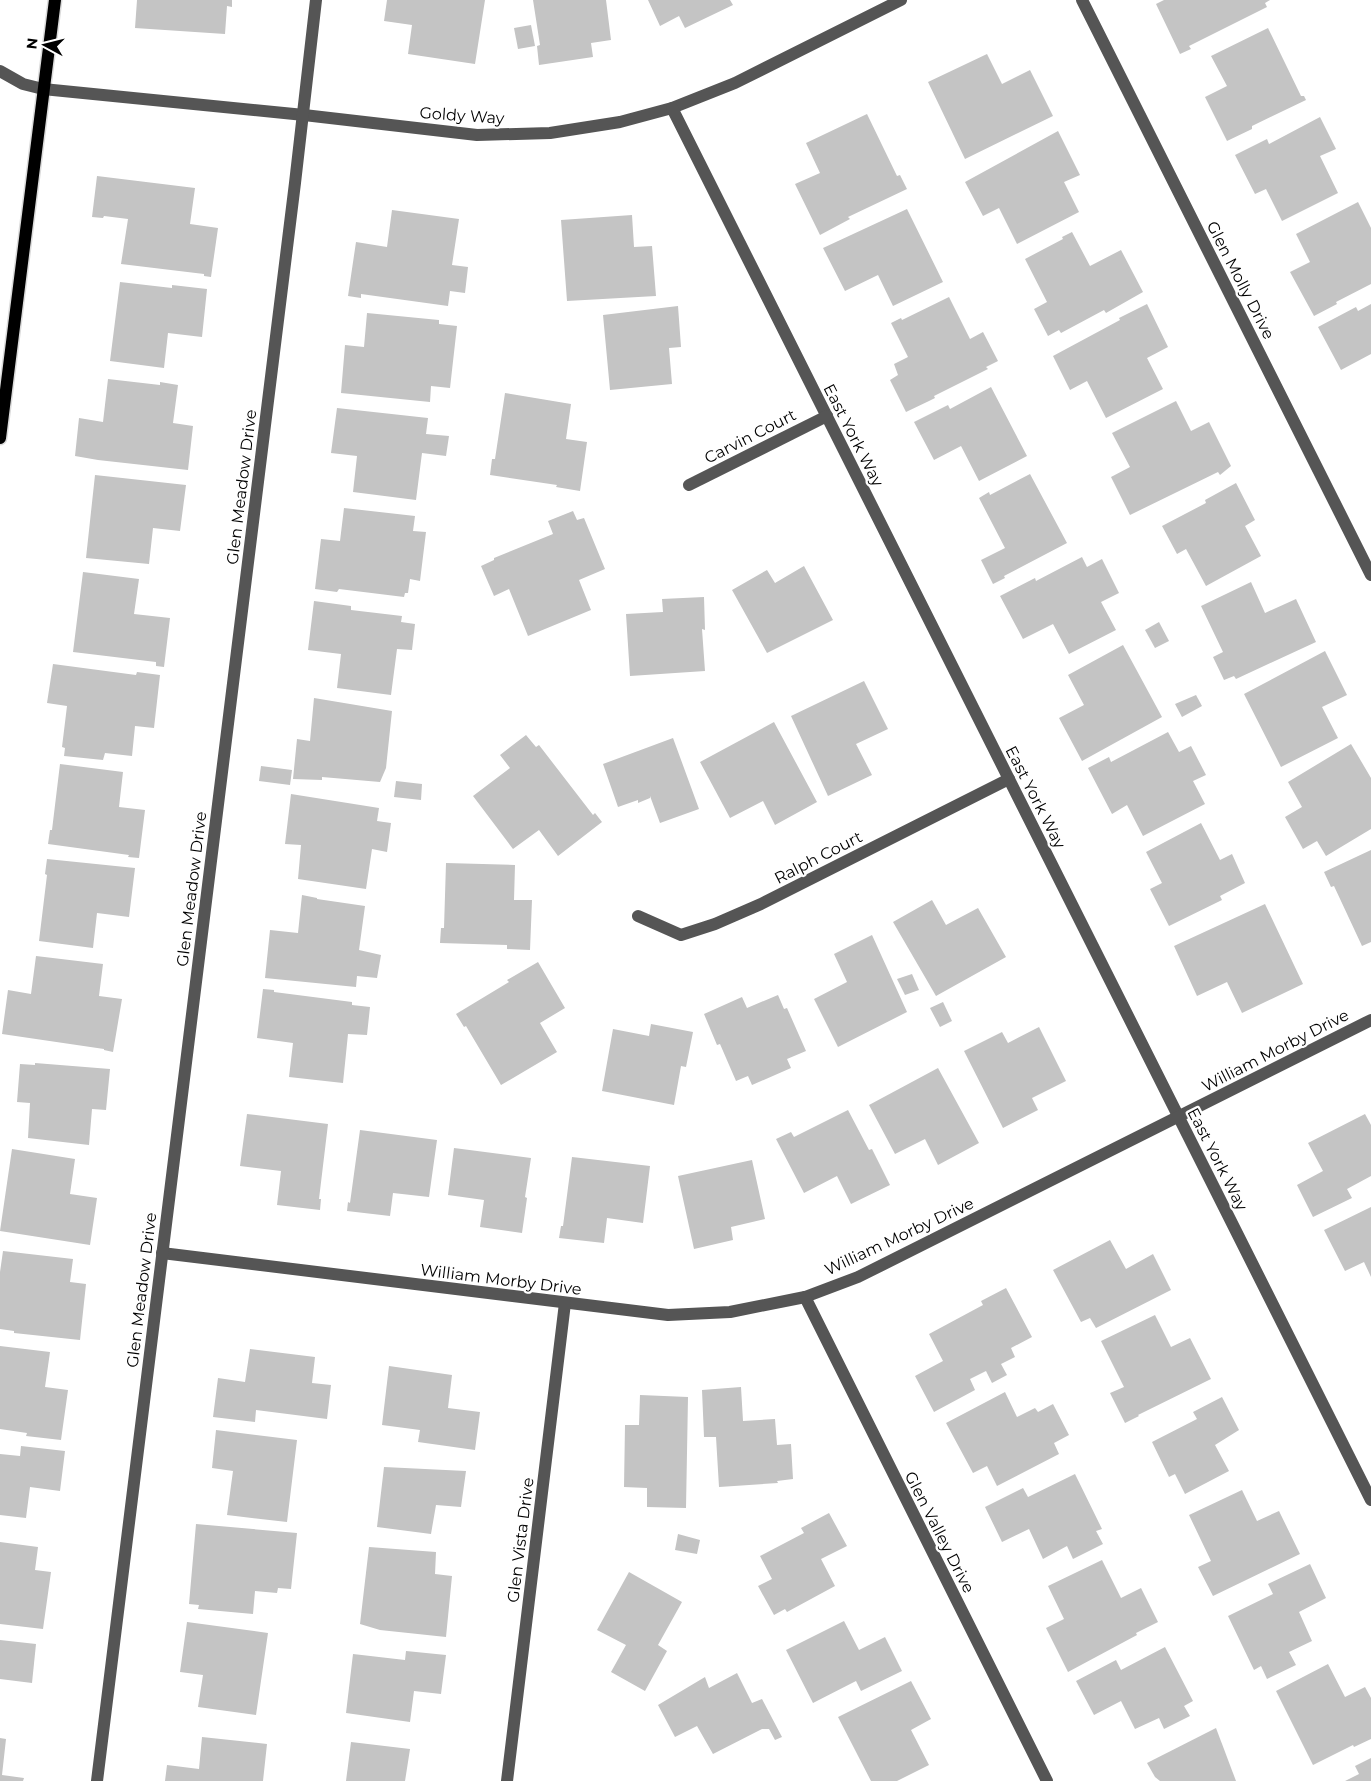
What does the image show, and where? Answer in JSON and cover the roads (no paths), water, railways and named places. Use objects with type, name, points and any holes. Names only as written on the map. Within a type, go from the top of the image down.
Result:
[{"type":"main road","points":[[0,438],[55,0]]},
{"type":"street","name":"Glen Meadow Drive","points":[[97,1781],[304,115],[316,0]]},
{"type":"street","name":"Goldy Way","points":[[0,71],[23,84],[44,89],[304,115],[477,135],[550,133],[620,122],[672,108],[735,83],[901,0]]},
{"type":"street","name":"Glen Molly Drive","points":[[1082,0],[1371,575]]},
{"type":"street","name":"East York Way","points":[[672,108],[1371,1500]]},
{"type":"street","name":"Carvin Court","points":[[689,485],[827,416]]},
{"type":"street","name":"Ralph Court","points":[[638,916],[680,935],[715,924],[761,904],[1009,779]]},
{"type":"street","name":"William Morby Drive","points":[[162,1254],[668,1315],[730,1312],[805,1297],[858,1276],[1371,1020]]},
{"type":"street","name":"Glen Valley Drive","points":[[805,1297],[1047,1781]]},
{"type":"street","name":"Glen Vista Drive","points":[[507,1781],[565,1303]]}]
